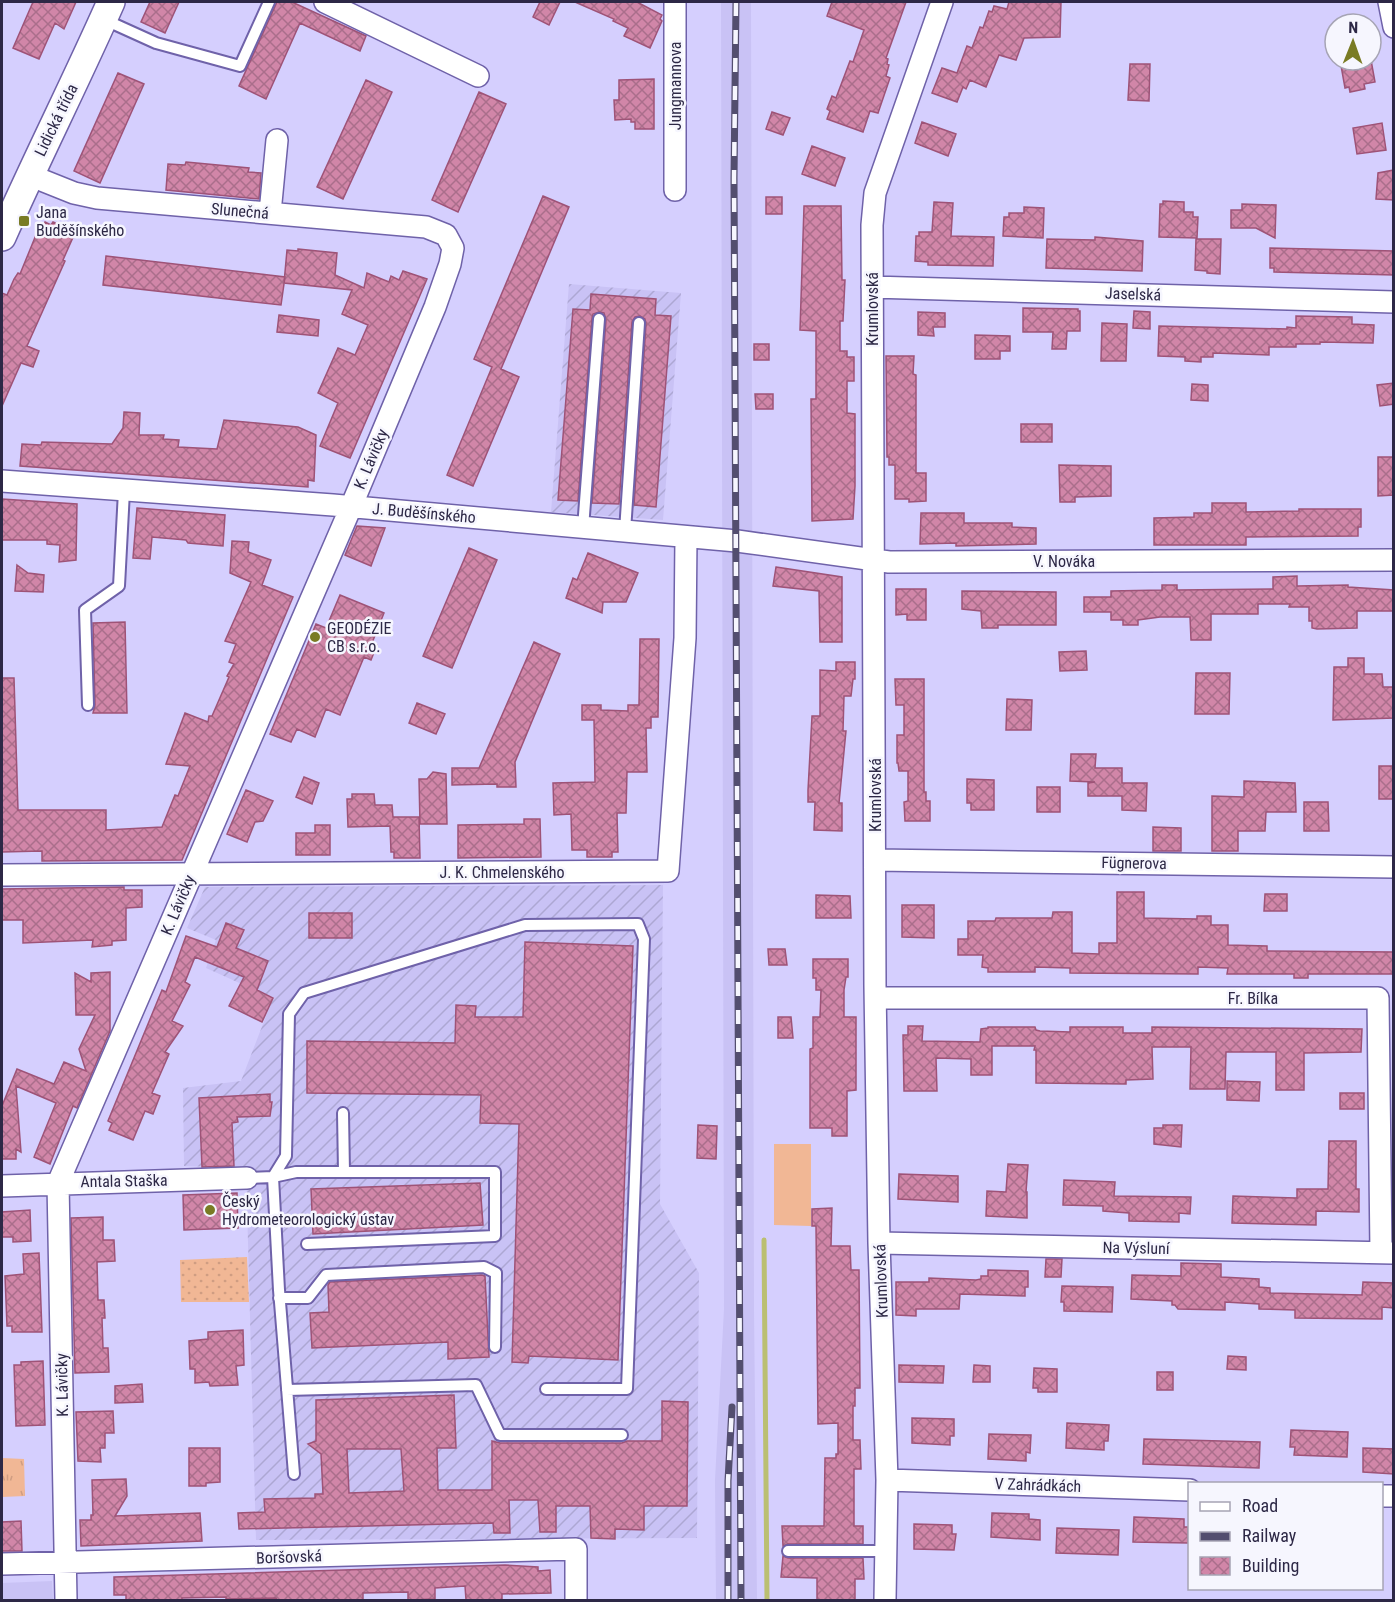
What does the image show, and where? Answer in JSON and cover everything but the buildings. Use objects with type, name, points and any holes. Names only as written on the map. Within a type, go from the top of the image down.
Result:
[{"type":"street","points":[[325,2],[478,76]]},
{"type":"street","name":"Jungmannova","points":[[672,177],[675,2]]},
{"type":"street","name":"Krumlovská","points":[[885,1600],[887,1480],[879,1243],[876,998],[872,225],[875,192],[942,2]]},
{"type":"street","points":[[1389,2],[1394,27]]},
{"type":"street","name":"Lidická třída","points":[[2,237],[107,10]]},
{"type":"street","points":[[270,213],[277,140]]},
{"type":"street","name":"Slunečná","points":[[29,175],[74,193],[97,198],[426,227],[446,235],[451,242]]},
{"type":"street","name":"K. Lávičky","points":[[66,1600],[58,1183],[351,507],[435,307],[453,252],[451,242]]},
{"type":"street","name":"Jaselská","points":[[872,287],[1394,302]]},
{"type":"street","name":"J. Buděšínského","points":[[2,481],[351,507],[736,540]]},
{"type":"street","name":"J. K. Chmelenského","points":[[2,875],[668,871],[694,537]]},
{"type":"street","name":"V. Nováka","points":[[736,540],[875,561],[1394,560]]},
{"type":"street","name":"Fügnerova","points":[[875,860],[1394,867]]},
{"type":"street","name":"Fr. Bílka","points":[[876,998],[1378,998],[1387,1252]]},
{"type":"street","name":"Antala Staška","points":[[2,1186],[247,1178]]},
{"type":"street","name":"Na Výsluní","points":[[879,1243],[1387,1252]]},
{"type":"street","name":"V Zahrádkách","points":[[887,1480],[1188,1490]]},
{"type":"street","name":"Boršovská","points":[[2,1564],[576,1549],[576,1600]]},
{"type":"lane","points":[[107,10],[156,44],[240,66],[269,2]]},
{"type":"lane","points":[[583,528],[599,319]]},
{"type":"lane","points":[[625,531],[639,323]]},
{"type":"lane","points":[[88,705],[86,610],[119,586],[124,491]]},
{"type":"lane","points":[[294,1474],[279,1298],[273,1177],[286,1156],[289,1014],[304,993],[525,925],[638,924],[644,939],[627,1389],[546,1389]]},
{"type":"lane","points":[[343,1113],[344,1172]]},
{"type":"lane","points":[[247,1178],[273,1177],[296,1172],[495,1172],[495,1236],[307,1244]]},
{"type":"lane","points":[[279,1298],[308,1298],[326,1275],[484,1267],[495,1272],[495,1347]]},
{"type":"lane","points":[[287,1390],[476,1385],[500,1435],[622,1435]]},
{"type":"lane","points":[[788,1551],[886,1551]]},
{"type":"shaded area","points":[[721,2],[751,2],[754,1309],[757,1600],[716,1600],[715,1480],[724,1309]]},
{"type":"shaded area","points":[[569,284],[681,293],[663,520],[551,512]]},
{"type":"shaded area","points":[[663,885],[660,1204],[699,1273],[697,1538],[256,1540],[246,1168],[184,1166],[183,1088],[241,1081],[273,998],[206,968],[216,940],[187,928],[205,887]]},
{"type":"shaded area","points":[[52,1581],[53,1600],[2,1600],[2,1583]]},
{"type":"green space","points":[[774,1144],[811,1144],[811,1226],[774,1225]]},
{"type":"green space","points":[[247,1257],[249,1302],[181,1302],[180,1260]]},
{"type":"green space","points":[[2,1458],[24,1459],[25,1496],[2,1497]]},
{"type":"waterway","points":[[764,1240],[767,1600]]},
{"type":"railway","points":[[736,2],[734,178],[741,1600]]},
{"type":"railway","points":[[728,1600],[728,1481],[732,1407]]},
{"type":"place","name":"Jana Buděšínského","points":[[24,221]]},
{"type":"place","name":"GEODÉZIE CB s.r.o.","points":[[315,637]]},
{"type":"place","name":"Český Hydrometeorologický ústav","points":[[210,1210]]}]
